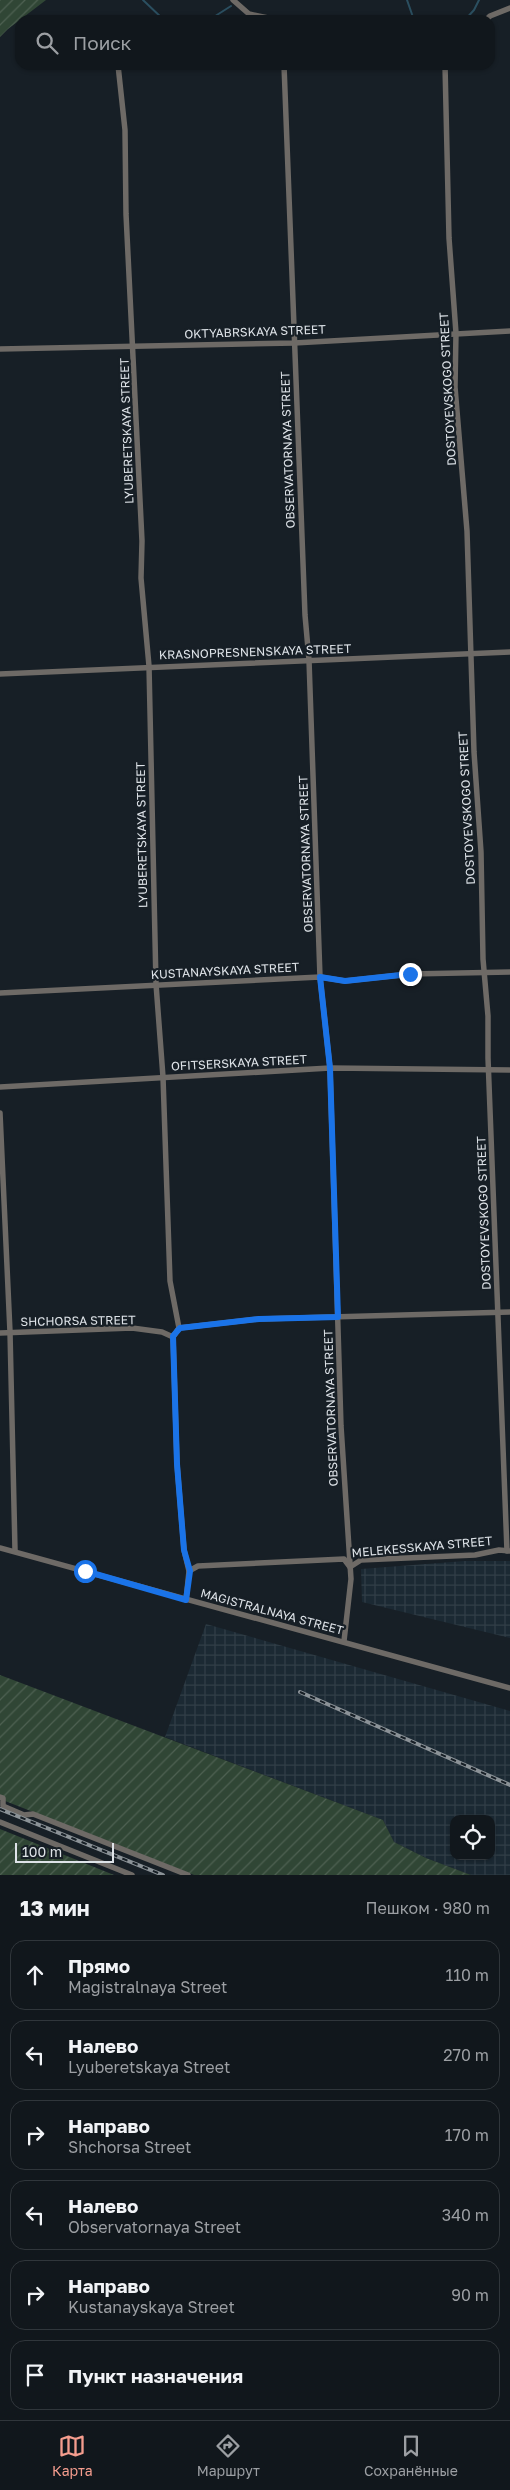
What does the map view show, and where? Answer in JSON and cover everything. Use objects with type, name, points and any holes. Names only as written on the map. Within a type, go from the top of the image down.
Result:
[{"type":"street","points":[[233,0],[249,14],[255,15]]},
{"type":"street","points":[[492,15],[510,8]]},
{"type":"street","name":"LYUBERETSKAYA STREET","points":[[119,70],[125,130],[126,214],[142,541],[141,578],[149,666],[156,984],[163,1077],[170,1281],[180,1328]]},
{"type":"street","name":"OBSERVATORNAYA STREET","points":[[284,70],[304,615],[309,660],[320,977],[330,1068],[341,1426],[350,1566],[348,1622],[344,1641]]},
{"type":"street","name":"DOSTOYEVSKOGO STREET","points":[[445,70],[449,238],[456,333],[455,387],[466,531],[472,654],[474,752],[481,852],[497,1312],[509,1551]]},
{"type":"street","name":"OKTYABRSKAYA STREET","points":[[0,350],[133,345],[294,343],[510,331]]},
{"type":"street","name":"KRASNOPRESNENSKAYA STREET","points":[[0,674],[149,666],[510,652]]},
{"type":"street","name":"KUSTANAYSKAYA STREET","points":[[0,993],[320,977],[345,981],[410,974],[510,972]]},
{"type":"street","name":"OFITSERSKAYA STREET","points":[[0,1087],[330,1068],[510,1070]]},
{"type":"street","points":[[0,1113],[10,1332],[16,1550]]},
{"type":"street","points":[[186,1600],[190,1571],[184,1550],[177,1464],[173,1336],[180,1328],[259,1319],[510,1312]]},
{"type":"street","name":"SHCHORSA STREET","points":[[0,1333],[132,1328],[162,1332],[173,1336]]},
{"type":"street","name":"MAGISTRALNAYA STREET","points":[[0,1548],[16,1550],[186,1600],[344,1641],[510,1688]]},
{"type":"street","name":"MELEKESSKAYA STREET","points":[[190,1571],[198,1566],[321,1559],[344,1559],[350,1566],[361,1560],[476,1555],[499,1550],[509,1551]]},
{"type":"street","points":[[0,1797],[3,1798],[3,1806],[24,1815],[33,1814],[188,1875]]},
{"type":"street","points":[[0,1822],[132,1875]]},
{"type":"shaded area","points":[[465,1561],[510,1561],[510,1638],[362,1602],[361,1569]]},
{"type":"shaded area","points":[[206,1624],[510,1711],[510,1875],[471,1875],[426,1858],[394,1842],[383,1820],[165,1737]]},
{"type":"green space","points":[[0,0],[46,0],[26,15],[15,15],[15,24],[0,37]]},
{"type":"green space","points":[[0,1675],[383,1820],[394,1842],[426,1858],[471,1875],[194,1875],[0,1799]]},
{"type":"green space","points":[[0,1829],[114,1875],[0,1875]]},
{"type":"waterway","points":[[143,0],[159,15]]},
{"type":"waterway","points":[[407,0],[412,15]]},
{"type":"waterway","points":[[470,15],[479,0]]},
{"type":"waterway","points":[[217,15],[231,6]]},
{"type":"railway","points":[[300,1692],[510,1785]]},
{"type":"railway","points":[[0,1809],[163,1875]]},
{"type":"route","points":[[85,1571],[186,1600],[190,1571],[184,1550],[177,1464],[173,1336],[180,1328],[259,1319],[338,1317],[330,1068],[320,977],[345,981],[410,974]]}]
